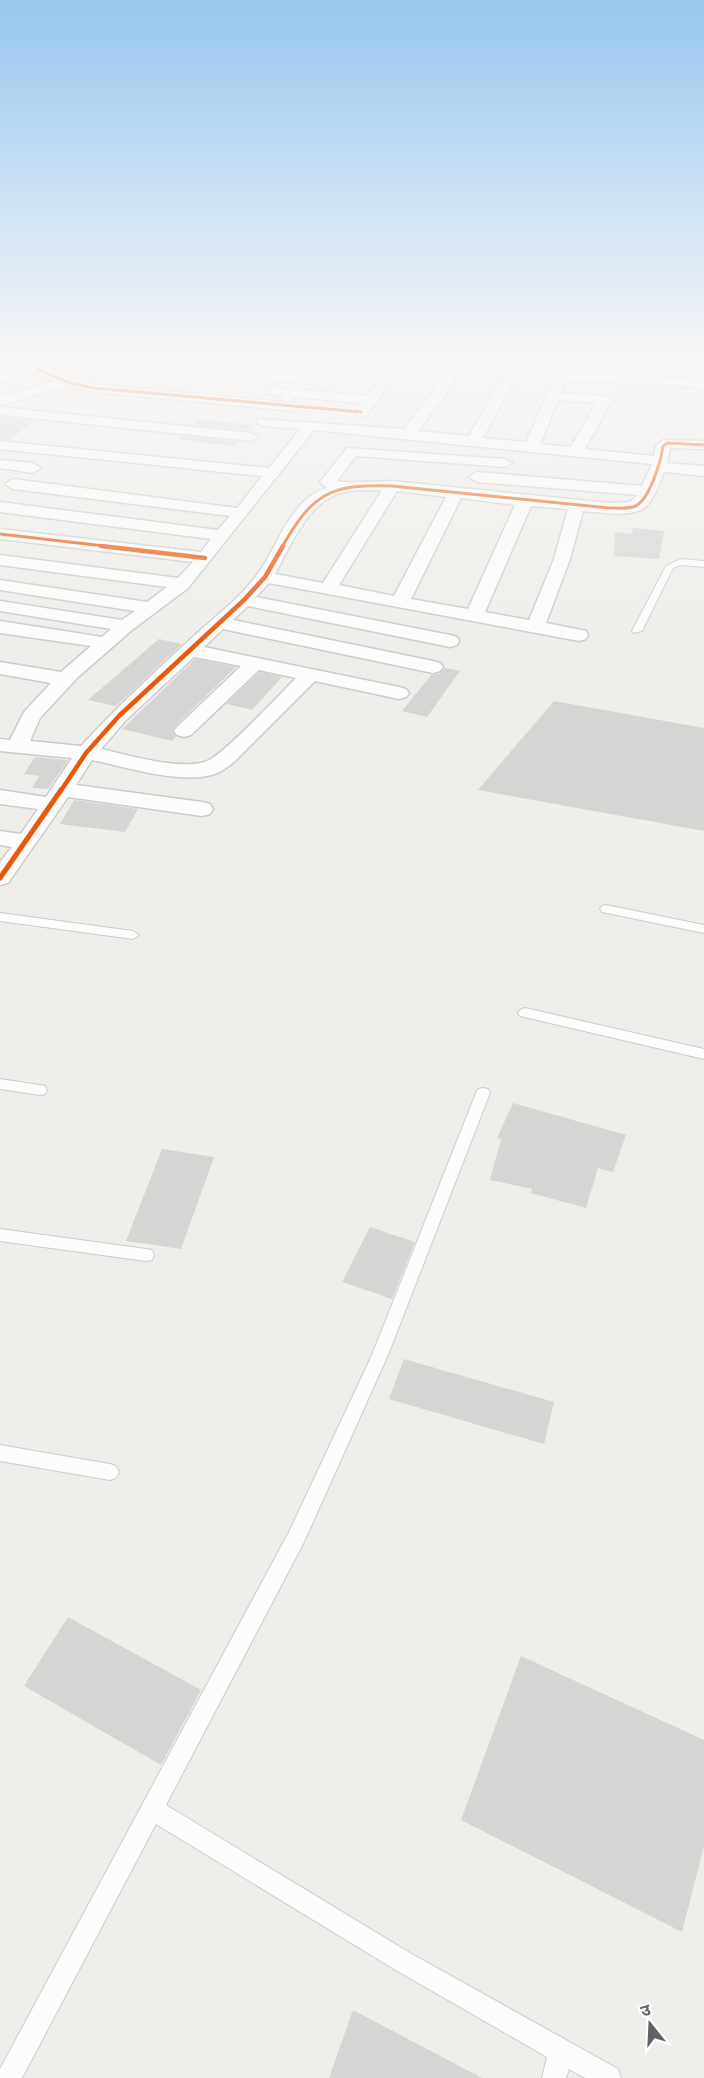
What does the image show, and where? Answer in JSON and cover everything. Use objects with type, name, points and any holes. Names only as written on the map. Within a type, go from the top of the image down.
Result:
[{"type":"street","points":[[5,489],[49,456]]},
{"type":"street","points":[[105,456],[273,472]]},
{"type":"street","points":[[223,468],[234,456]]},
{"type":"street","points":[[8,746],[31,716],[65,679],[106,643],[182,584],[286,456]]},
{"type":"street","points":[[340,488],[328,482],[348,456]]},
{"type":"street","points":[[414,456],[515,464]]},
{"type":"street","points":[[592,456],[659,468],[704,471]]},
{"type":"street","points":[[456,484],[525,501],[633,507],[642,502],[659,468],[661,456]]},
{"type":"street","points":[[0,464],[33,468]]},
{"type":"street","points":[[341,466],[363,468]]},
{"type":"street","points":[[632,473],[659,468]]},
{"type":"street","points":[[0,878],[27,842],[86,753],[119,716],[265,578],[296,523],[322,497],[340,488],[456,484],[646,491]]},
{"type":"street","points":[[400,602],[456,484]]},
{"type":"street","points":[[328,589],[392,486]]},
{"type":"street","points":[[5,489],[241,513]]},
{"type":"street","points":[[474,615],[525,501]]},
{"type":"street","points":[[536,627],[562,559],[578,505]]},
{"type":"street","points":[[0,507],[223,536]]},
{"type":"street","points":[[0,534],[205,558]]},
{"type":"street","points":[[0,560],[182,584]]},
{"type":"street","points":[[265,578],[579,635]]},
{"type":"street","points":[[0,585],[152,608]]},
{"type":"street","points":[[244,600],[450,641]]},
{"type":"street","points":[[0,606],[126,627]]},
{"type":"street","points":[[219,623],[433,667]]},
{"type":"street","points":[[0,627],[106,643]]},
{"type":"street","points":[[190,650],[399,693]]},
{"type":"street","points":[[184,731],[255,663]]},
{"type":"street","points":[[0,668],[65,679]]},
{"type":"street","points":[[8,746],[86,753],[177,770],[208,769],[219,765],[231,754],[310,675]]},
{"type":"street","points":[[0,797],[57,797],[202,809]]},
{"type":"street","points":[[0,838],[27,842]]},
{"type":"lane","points":[[637,632],[670,566],[680,562],[704,564]]},
{"type":"lane","points":[[606,909],[704,929]]},
{"type":"lane","points":[[0,917],[133,935]]},
{"type":"lane","points":[[525,1013],[704,1054]]},
{"type":"lane","points":[[0,1084],[40,1090]]},
{"type":"lane","points":[[9,2078],[297,1536],[380,1355],[483,1093]]},
{"type":"lane","points":[[0,1234],[146,1255]]},
{"type":"lane","points":[[0,1453],[110,1472]]},
{"type":"lane","points":[[152,1809],[402,1961],[609,2078]]},
{"type":"lane","points":[[554,2078],[561,2051]]},
{"type":"building","points":[[633,528],[664,531],[659,559],[614,556],[615,532],[632,534]]},
{"type":"building","points":[[159,639],[182,644],[116,706],[88,700]]},
{"type":"building","points":[[195,659],[236,667],[175,726],[172,731],[176,737],[172,741],[122,729]]},
{"type":"building","points":[[445,668],[460,671],[427,717],[402,711],[431,675],[441,673]]},
{"type":"building","points":[[260,672],[282,677],[252,710],[226,704]]},
{"type":"building","points":[[554,701],[704,728],[704,831],[478,790]]},
{"type":"building","points":[[35,757],[68,760],[48,789],[32,788],[39,776],[24,774]]},
{"type":"building","points":[[74,800],[138,809],[125,832],[60,824]]},
{"type":"building","points":[[513,1103],[626,1135],[613,1172],[598,1168],[586,1208],[531,1193],[532,1189],[490,1180],[501,1139],[497,1138]]},
{"type":"building","points":[[162,1149],[214,1157],[181,1249],[126,1241]]},
{"type":"building","points":[[370,1227],[415,1242],[392,1299],[342,1282]]},
{"type":"building","points":[[404,1359],[554,1402],[544,1444],[389,1399]]},
{"type":"building","points":[[68,1617],[201,1690],[161,1765],[24,1686]]},
{"type":"building","points":[[521,1656],[704,1740],[704,1846],[682,1932],[461,1820]]},
{"type":"building","points":[[353,2010],[482,2078],[329,2078]]},
{"type":"cycle path","points":[[0,878],[27,842],[86,753],[119,716],[244,600],[265,577],[296,523],[312,504],[329,492],[358,485],[392,486],[525,501],[609,508],[633,507],[642,502],[662,456]]},
{"type":"cycle path","points":[[0,534],[205,558]]}]
